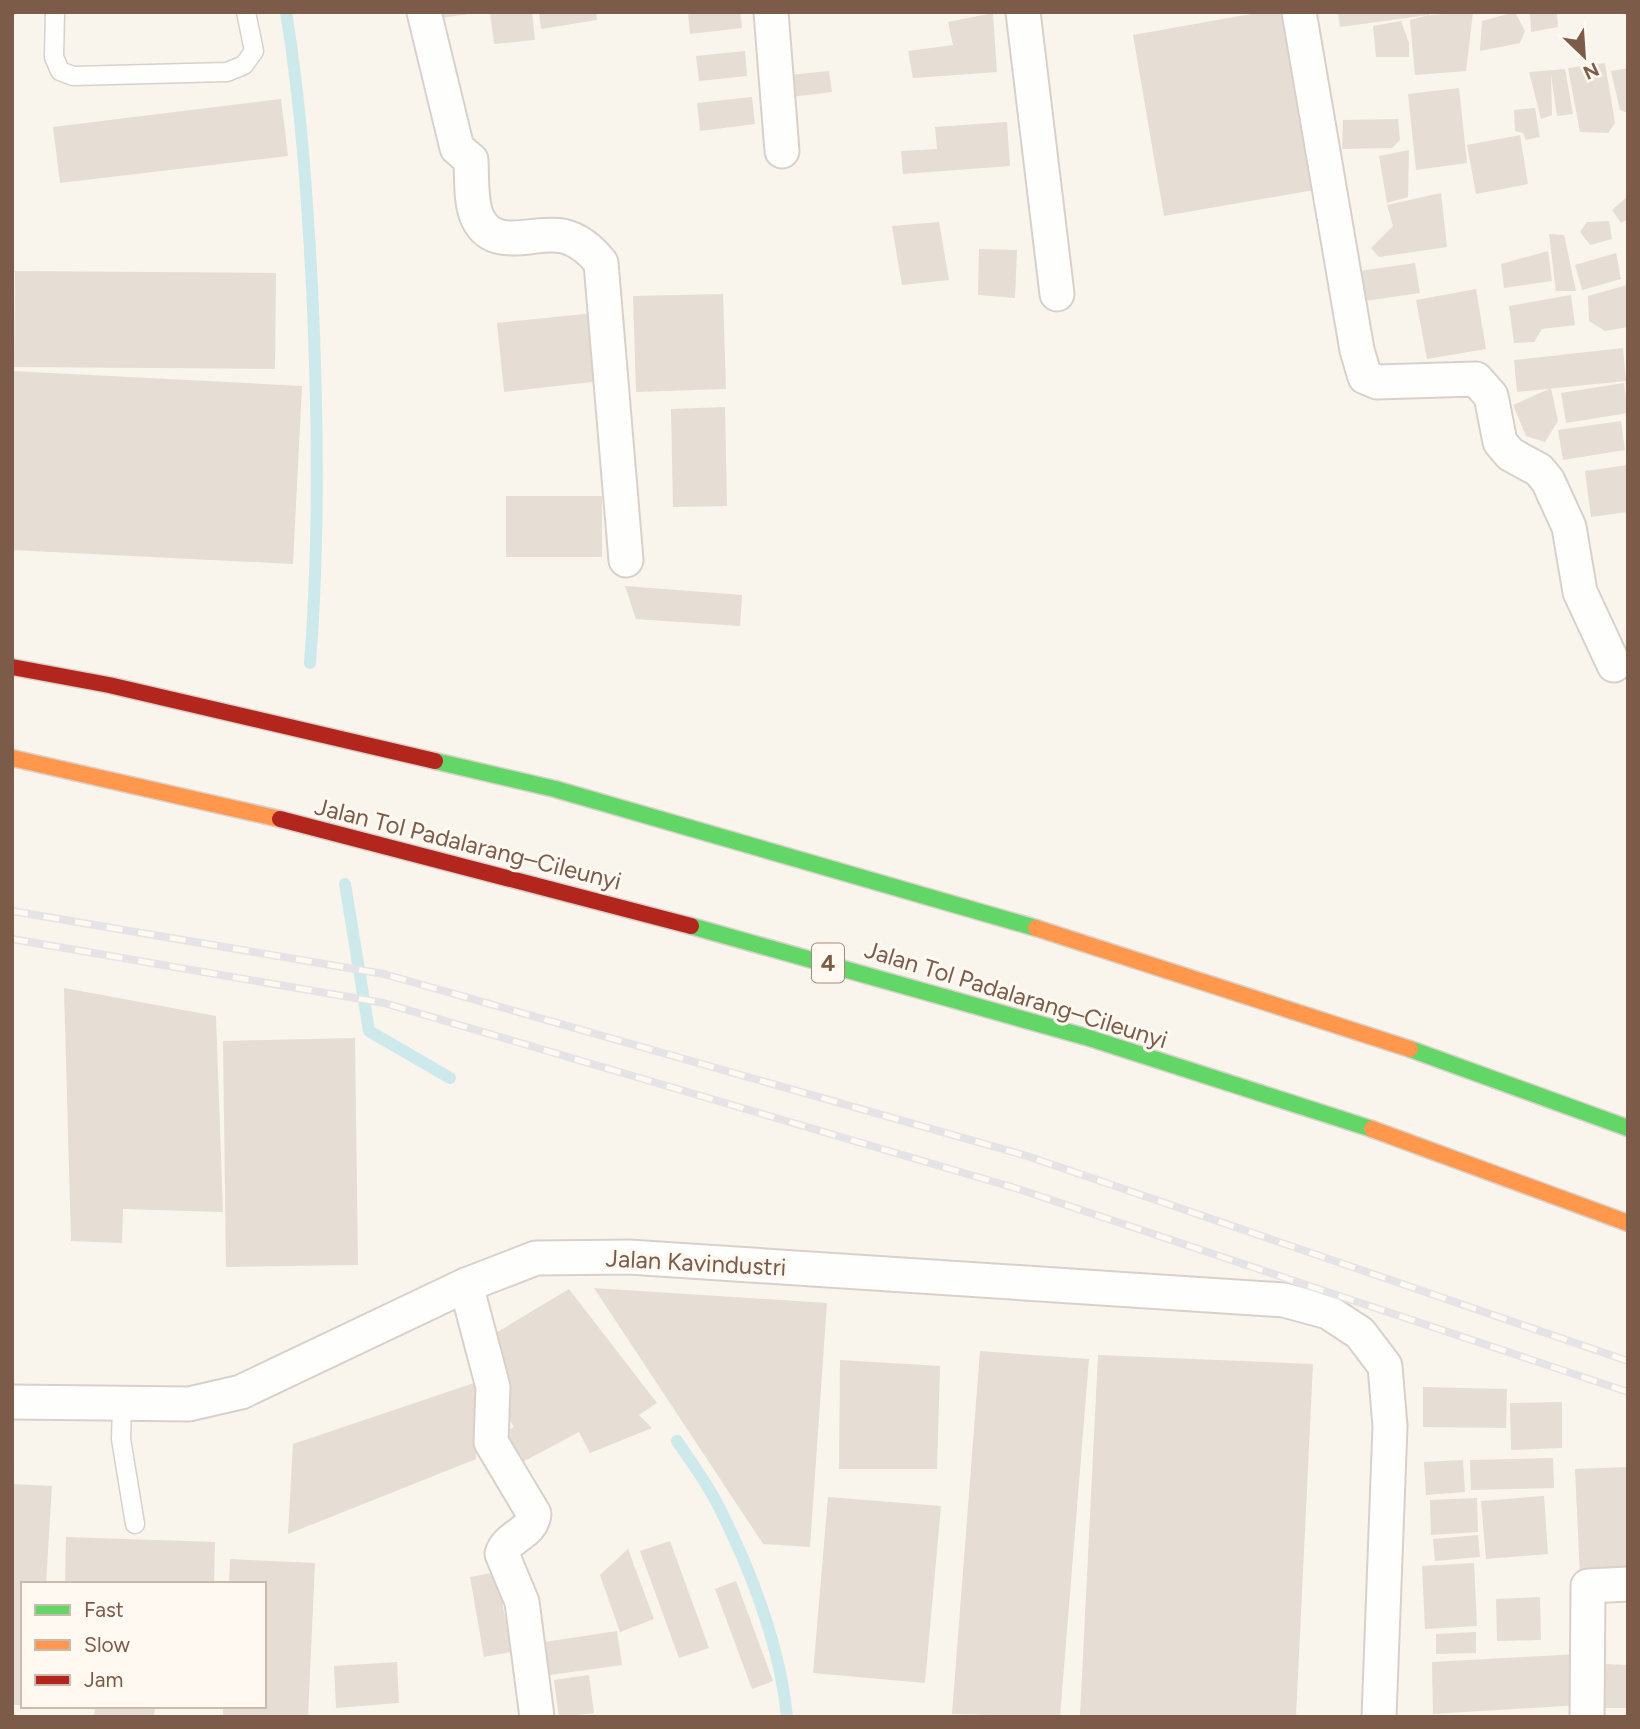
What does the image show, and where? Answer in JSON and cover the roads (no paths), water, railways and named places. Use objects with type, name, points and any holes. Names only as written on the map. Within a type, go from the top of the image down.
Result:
[{"type":"highway","points":[[12,667],[109,685],[555,789],[805,860],[962,905],[1460,1065],[1628,1128]]},
{"type":"highway","name":"Jalan Tol Padalarang–Cileunyi","points":[[12,758],[124,779],[696,926],[887,980],[1144,1056],[1429,1149],[1628,1223]]},
{"type":"street","points":[[424,12],[457,148],[471,160],[476,216],[484,229],[513,239],[562,235],[589,247],[601,263],[626,560]]},
{"type":"street","points":[[771,12],[782,151]]},
{"type":"street","points":[[1023,12],[1057,295]]},
{"type":"street","points":[[1299,12],[1357,350],[1365,377],[1377,382],[1476,379],[1485,387],[1491,396],[1500,442],[1510,454],[1539,470],[1548,481],[1569,527],[1580,592],[1614,665]]},
{"type":"street","name":"Jalan Kavindustri","points":[[12,1402],[189,1404],[241,1392],[466,1285],[536,1258],[629,1257],[1284,1300],[1328,1312],[1339,1319],[1360,1333],[1385,1366],[1390,1426],[1379,1717]]},
{"type":"street","points":[[466,1285],[494,1387],[491,1442],[534,1514],[532,1524],[505,1547],[502,1554],[522,1602],[537,1717]]},
{"type":"street","points":[[1587,1717],[1588,1586],[1628,1584]]},
{"type":"lane","points":[[55,12],[54,57],[61,71],[73,76],[227,72],[244,65],[254,51],[247,12]]},
{"type":"lane","points":[[122,1405],[121,1439],[135,1524]]},
{"type":"waterway","points":[[286,12],[303,149],[314,334],[317,522],[310,663]]},
{"type":"waterway","points":[[345,884],[369,1031],[450,1078]]},
{"type":"waterway","points":[[677,1441],[716,1500],[753,1584],[778,1664],[787,1717]]},
{"type":"railway","points":[[12,911],[384,974],[1027,1156],[1628,1361]]},
{"type":"railway","points":[[12,939],[384,1003],[1015,1188],[1628,1392]]}]
